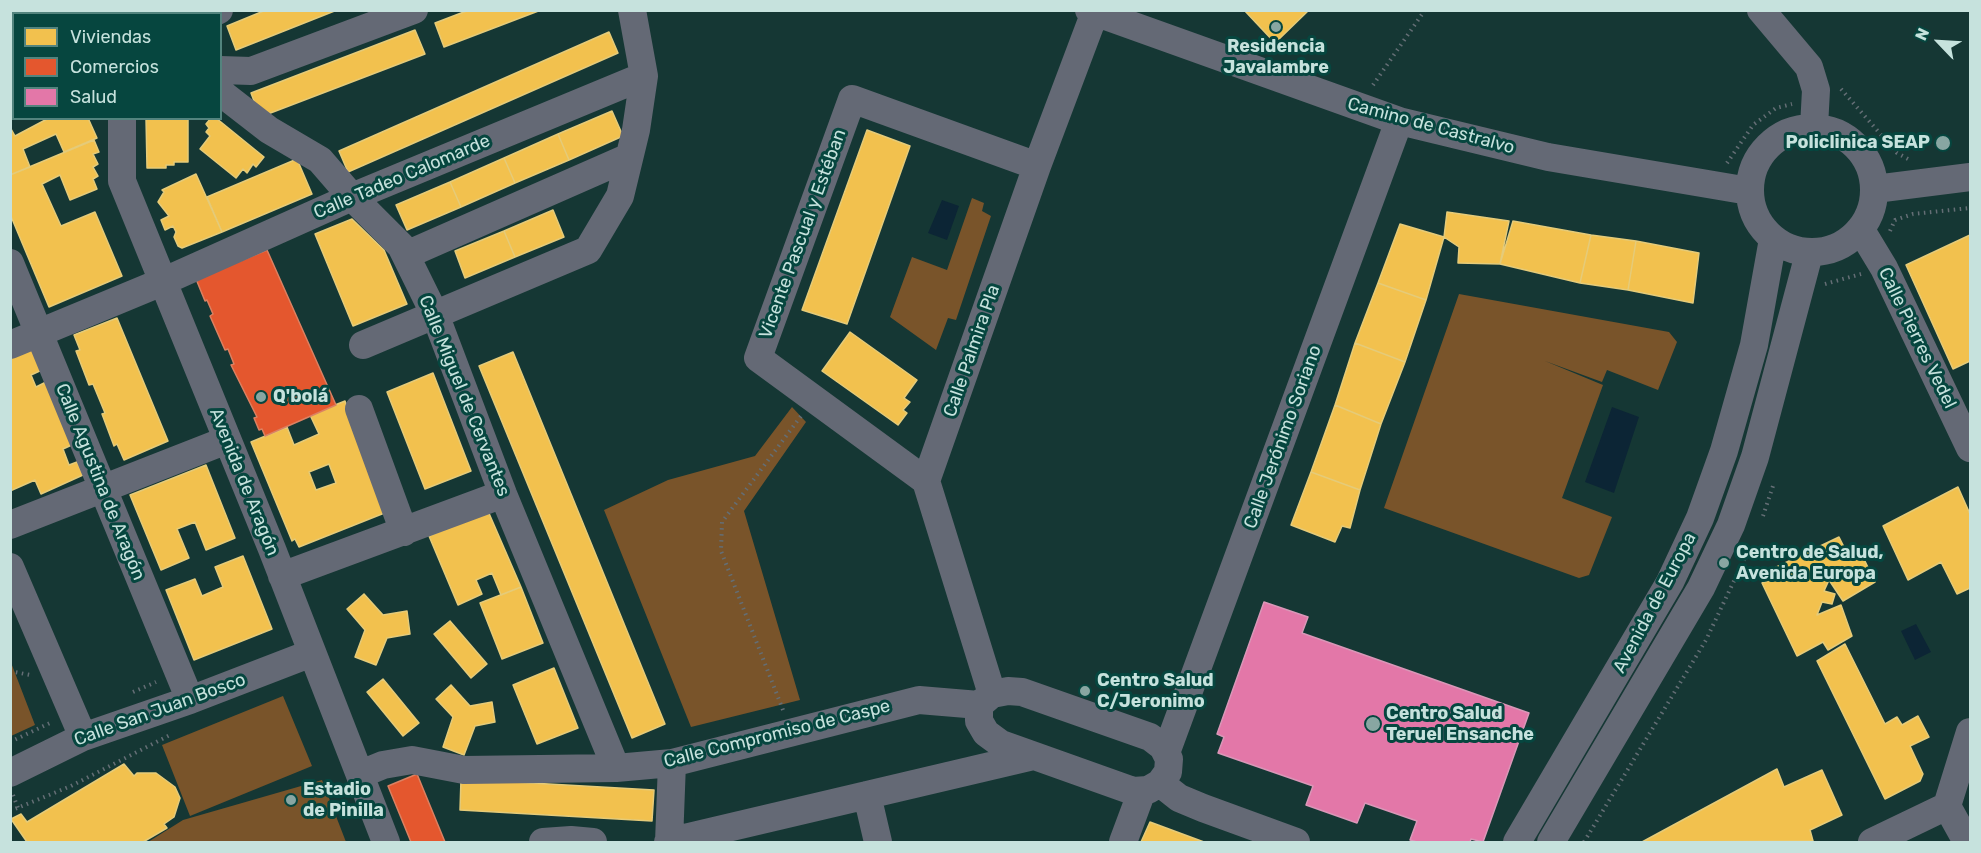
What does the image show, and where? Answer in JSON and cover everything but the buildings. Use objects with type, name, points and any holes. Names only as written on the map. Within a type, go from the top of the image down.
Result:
[{"type":"street","points":[[222,69],[251,71],[414,10]]},
{"type":"street","points":[[363,345],[588,250],[620,196],[644,76],[632,10]]},
{"type":"street","points":[[1761,10],[1809,67],[1816,90],[1814,127]]},
{"type":"street","name":"Camino de Castralvo","points":[[1092,11],[1399,121],[1548,157],[1749,190]]},
{"type":"street","name":"Calle Palmira Pla","points":[[926,481],[1092,11]]},
{"type":"street","name":"Calle Tadeo Calomarde","points":[[10,345],[162,282],[351,197],[644,76]]},
{"type":"street","name":"Calle Miguel de Cervantes","points":[[222,94],[269,130],[320,160],[351,197],[401,246],[436,316],[503,494],[616,768]]},
{"type":"street","name":"Vicente Pascual y Estéban","points":[[926,481],[758,358],[852,99],[1036,166]]},
{"type":"street","name":"Avenida de Aragón","points":[[122,120],[122,181],[361,774],[386,843]]},
{"type":"street","name":"Calle Jerónimo Soriano","points":[[1151,787],[1168,772],[1169,759],[1166,753],[1399,121]]},
{"type":"street","points":[[1814,127],[1833,130],[1850,139],[1863,153],[1872,170],[1875,189],[1872,211],[1861,230],[1846,243],[1828,251],[1809,254],[1788,249],[1773,239],[1756,217],[1749,190],[1752,171],[1762,153],[1776,138],[1794,130],[1814,127]]},
{"type":"street","points":[[406,255],[629,157]]},
{"type":"street","points":[[1875,189],[1971,177]]},
{"type":"street","name":"Calle Pierres Vedel","points":[[1861,230],[1884,268],[1971,448]]},
{"type":"street","name":"Avenida de Europa","points":[[1517,843],[1670,582],[1701,518],[1724,451],[1754,345],[1773,239]]},
{"type":"street","name":"Avenida de Europa","points":[[1551,843],[1701,588],[1731,525],[1761,436],[1809,254]]},
{"type":"street","name":"Calle Agustina de Aragón","points":[[10,263],[190,700]]},
{"type":"street","points":[[359,409],[404,532]]},
{"type":"street","points":[[10,525],[227,440]]},
{"type":"street","points":[[926,481],[986,699],[979,721],[986,733],[1001,744],[1120,788],[1151,787],[1296,843]]},
{"type":"street","points":[[282,576],[503,494]]},
{"type":"street","points":[[10,567],[82,737]]},
{"type":"street","name":"Calle San Juan Bosco","points":[[11,782],[82,737],[190,700],[312,653]]},
{"type":"street","name":"Calle Compromiso de Caspe","points":[[361,774],[383,765],[412,760],[464,770],[616,768],[672,763],[919,700],[986,699],[1022,692],[1150,737],[1163,747],[1166,753]]},
{"type":"street","points":[[1872,843],[1947,806],[1971,732]]},
{"type":"street","points":[[672,763],[669,842],[1034,756]]},
{"type":"street","points":[[1124,843],[1151,787]]},
{"type":"street","points":[[867,795],[878,843]]},
{"type":"street","points":[[1947,806],[1967,843]]},
{"type":"street","points":[[543,843],[572,840],[593,843]]},
{"type":"path","points":[[1373,85],[1425,10]]},
{"type":"path","points":[[1364,82],[1379,88]]},
{"type":"path","points":[[1837,84],[1897,153],[1913,162]]},
{"type":"path","points":[[1715,162],[1727,163],[1753,125],[1776,108],[1797,102]]},
{"type":"path","points":[[792,731],[721,551],[722,522],[814,399]]},
{"type":"path","points":[[10,671],[37,676]]},
{"type":"path","points":[[128,694],[158,681]]},
{"type":"path","points":[[10,811],[71,786],[173,734]]},
{"type":"path","points":[[11,782],[18,808]]},
{"type":"shaded area","points":[[972,198],[984,203],[982,211],[991,216],[956,320],[948,318],[936,350],[890,317],[912,257],[947,270]]},
{"type":"shaded area","points":[[1459,294],[1669,332],[1677,342],[1658,390],[1607,370],[1602,382],[1545,361],[1603,385],[1562,498],[1612,517],[1589,575],[1579,578],[1384,508]]},
{"type":"shaded area","points":[[792,407],[806,422],[744,511],[800,700],[691,727],[604,510],[668,480],[755,456]]},
{"type":"shaded area","points":[[10,660],[35,725],[11,736],[10,736]]},
{"type":"shaded area","points":[[283,696],[312,766],[190,816],[162,745]]},
{"type":"shaded area","name":"Estadio de Pinilla","points":[[322,780],[346,842],[148,842],[183,820]]},
{"type":"water","points":[[942,200],[959,206],[947,240],[928,233]]},
{"type":"water","points":[[1612,407],[1639,417],[1614,493],[1585,482]]},
{"type":"water","points":[[1916,624],[1931,652],[1915,660],[1901,631]]},
{"type":"place","name":"Residencia Javalambre","points":[[1276,27]]},
{"type":"place","name":"Policlinica SEAP","points":[[1943,143]]},
{"type":"place","name":"Q'bolá","points":[[261,397]]},
{"type":"place","name":"Centro de Salud, Avenida Europa","points":[[1724,563]]},
{"type":"place","name":"Centro Salud C/Jeronimo","points":[[1085,691]]},
{"type":"place","name":"Centro Salud Teruel Ensanche","points":[[1373,724]]},
{"type":"place","name":"Estadio de Pinilla","points":[[291,800]]}]
